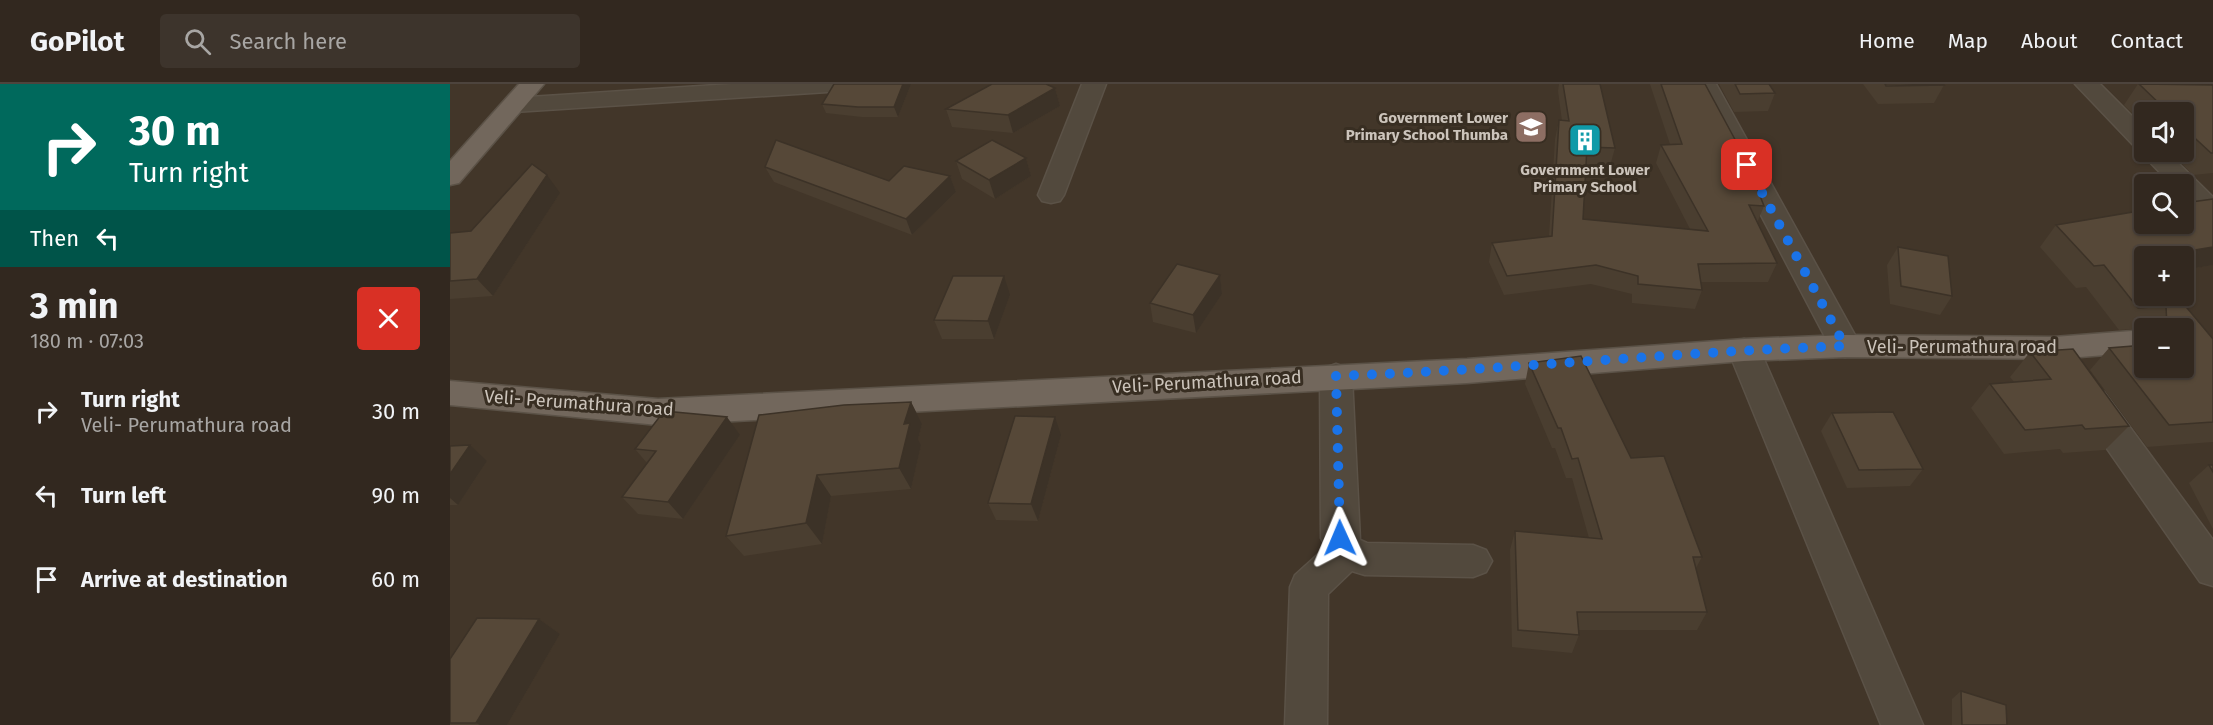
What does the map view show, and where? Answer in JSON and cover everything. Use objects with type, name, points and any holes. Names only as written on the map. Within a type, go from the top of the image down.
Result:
[{"type":"main road","points":[[450,177],[532,84]]},
{"type":"main road","name":"Veli- Perumathura road","points":[[450,393],[658,412],[1467,371],[1744,350],[1845,346],[2054,348],[2134,342]]},
{"type":"street","points":[[514,105],[843,84]]},
{"type":"street","points":[[1051,195],[1094,84]]},
{"type":"street","points":[[1704,84],[1845,346]]},
{"type":"street","points":[[2087,84],[2134,132]]},
{"type":"street","points":[[2163,162],[2213,213]]},
{"type":"street","points":[[2054,348],[2213,570]]},
{"type":"street","points":[[1744,350],[1902,725]]},
{"type":"street","points":[[1336,376],[1340,538],[1347,551],[1365,559],[1473,561]]},
{"type":"street","points":[[1306,725],[1309,587],[1347,551]]},
{"type":"building","points":[[834,84],[903,84],[894,107],[822,104]]},
{"type":"building","points":[[992,84],[1046,84],[1055,88],[1008,115],[946,109]]},
{"type":"building","points":[[1563,84],[1600,84],[1615,148],[1587,147],[1583,219],[1708,231],[1661,145],[1682,144],[1661,84],[1705,84],[1745,158],[1764,206],[1749,205],[1777,263],[1698,264],[1702,290],[1638,284],[1638,276],[1596,265],[1507,276],[1492,243],[1552,236],[1559,120],[1569,121]]},
{"type":"building","points":[[1735,84],[1769,84],[1775,93],[1740,94]]},
{"type":"building","points":[[1885,84],[1943,84],[1944,85],[1886,86]]},
{"type":"building","points":[[2139,84],[2213,85],[2213,153],[2194,137],[2194,102],[2158,102]]},
{"type":"building","points":[[776,140],[889,181],[904,166],[950,176],[906,219],[765,167]]},
{"type":"building","points":[[992,140],[1026,158],[989,180],[956,161]]},
{"type":"building","points":[[532,164],[547,175],[477,279],[450,281],[450,233],[471,231]]},
{"type":"building","points":[[2213,199],[2213,247],[2194,250],[2194,246],[2134,246],[2134,303],[2104,265],[2094,266],[2056,225],[2134,212],[2134,234],[2194,234],[2194,202]]},
{"type":"building","points":[[1898,247],[1948,256],[1952,296],[1901,286]]},
{"type":"building","points":[[1177,264],[1220,275],[1193,315],[1150,303]]},
{"type":"building","points":[[953,276],[1004,276],[988,321],[934,320]]},
{"type":"building","points":[[2136,306],[2166,306],[2138,308]]},
{"type":"building","points":[[2166,306],[2185,306],[2213,339],[2213,422],[2169,425],[2109,348],[2134,346],[2134,378],[2194,378],[2194,318],[2167,318]]},
{"type":"building","points":[[2073,349],[2129,426],[2085,429],[2082,425],[2025,430],[1990,384],[2051,379],[2030,352]]},
{"type":"building","points":[[1581,356],[1631,458],[1664,456],[1702,557],[1693,557],[1707,612],[1577,612],[1579,635],[1518,630],[1515,531],[1602,539],[1578,458],[1572,459],[1561,428],[1558,428],[1529,363]]},
{"type":"building","points":[[911,402],[904,424],[910,423],[899,468],[817,475],[806,523],[726,536],[759,415],[844,405]]},
{"type":"building","points":[[664,411],[727,417],[668,502],[622,497],[656,451],[635,449]]},
{"type":"building","points":[[1893,412],[1923,469],[1859,470],[1832,413]]},
{"type":"building","points":[[1015,416],[1055,417],[1031,504],[988,503]]},
{"type":"building","points":[[470,445],[450,474],[450,446]]},
{"type":"building","points":[[477,618],[539,619],[476,723],[450,723],[450,659]]},
{"type":"building","points":[[1961,691],[2006,705],[2007,725],[1962,725]]},
{"type":"place","name":"Government Lower Primary School Thumba","points":[[1531,127]]},
{"type":"place","name":"Government Lower Primary School","points":[[1585,140]]},
{"type":"route","points":[[1340,538],[1336,376],[1467,371],[1744,350],[1845,346],[1747,165]]}]
